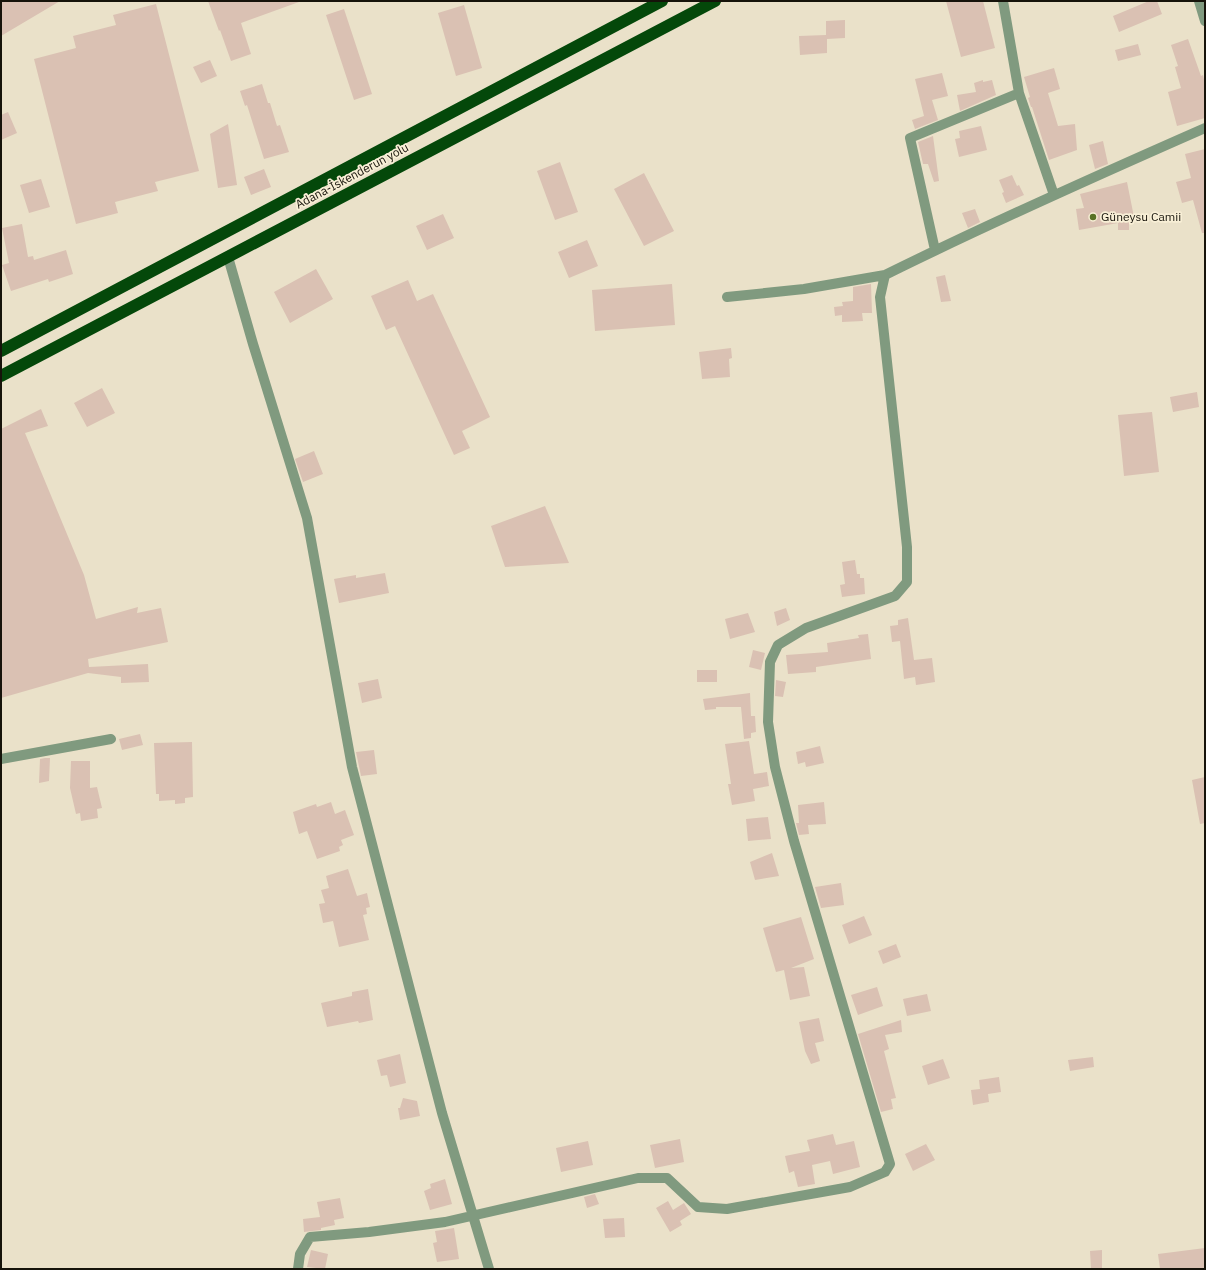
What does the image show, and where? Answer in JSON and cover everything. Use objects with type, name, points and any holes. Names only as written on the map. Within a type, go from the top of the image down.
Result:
[{"type":"highway","points":[[2,349],[662,1]]},
{"type":"highway","name":"Adana-İskenderun yolu","points":[[1,376],[715,1]]},
{"type":"street","points":[[1003,1],[1019,93],[1054,195]]},
{"type":"street","points":[[1199,1],[1205,21]]},
{"type":"street","points":[[935,250],[910,138],[1019,93]]},
{"type":"street","points":[[727,297],[804,289],[885,275],[935,250],[1054,195],[1205,128]]},
{"type":"street","points":[[228,257],[255,352],[307,518],[352,767],[442,1113],[489,1269]]},
{"type":"street","points":[[298,1269],[300,1254],[310,1237],[369,1232],[445,1222],[638,1178],[667,1178],[698,1207],[727,1209],[850,1187],[885,1172],[890,1164],[794,841],[775,767],[768,722],[770,662],[778,645],[806,628],[895,596],[907,582],[907,547],[880,297],[885,275]]},
{"type":"street","points":[[1,759],[111,739]]},
{"type":"building","points":[[1,1],[60,1],[1,36]]},
{"type":"building","points":[[208,1],[299,2],[241,23],[251,54],[231,61]]},
{"type":"building","points":[[946,1],[983,1],[995,48],[961,57]]},
{"type":"building","points":[[1149,1],[1157,1],[1162,14],[1119,32],[1113,16]]},
{"type":"building","points":[[156,4],[199,171],[155,182],[158,191],[115,202],[118,213],[76,224],[34,59],[76,48],[73,36],[116,25],[113,15]]},
{"type":"building","points":[[464,5],[482,68],[456,76],[438,13]]},
{"type":"building","points":[[344,9],[372,94],[354,100],[326,15]]},
{"type":"building","points":[[845,20],[845,38],[827,39],[827,53],[800,55],[799,36],[826,35],[826,21]]},
{"type":"building","points":[[1188,39],[1201,76],[1203,75],[1205,84],[1205,118],[1177,126],[1168,92],[1181,88],[1175,67],[1178,66],[1171,45]]},
{"type":"building","points":[[1138,44],[1141,55],[1118,61],[1115,50]]},
{"type":"building","points":[[210,60],[217,76],[201,83],[193,67]]},
{"type":"building","points":[[1054,68],[1060,89],[1048,93],[1058,126],[1075,124],[1077,150],[1049,160],[1028,98],[1030,97],[1024,77]]},
{"type":"building","points":[[942,73],[948,96],[932,100],[938,120],[915,129],[912,120],[924,116],[915,79]]},
{"type":"building","points":[[983,80],[983,82],[992,80],[996,95],[960,111],[957,95],[976,92],[974,83]]},
{"type":"building","points":[[262,84],[277,126],[280,125],[289,152],[264,159],[247,105],[245,106],[240,91]]},
{"type":"building","points":[[8,112],[17,133],[1,140],[1,115]]},
{"type":"building","points":[[228,124],[237,185],[218,188],[210,134]]},
{"type":"building","points":[[981,126],[987,150],[959,157],[955,139],[960,138],[959,131]]},
{"type":"building","points":[[933,136],[939,181],[934,182],[928,164],[923,164],[918,142]]},
{"type":"building","points":[[1103,141],[1108,164],[1095,169],[1089,145]]},
{"type":"building","points":[[1205,149],[1205,233],[1202,233],[1193,200],[1182,203],[1176,182],[1191,178],[1185,154]]},
{"type":"building","points":[[560,162],[578,212],[555,220],[537,171]]},
{"type":"building","points":[[264,169],[271,187],[251,195],[244,177]]},
{"type":"building","points":[[644,173],[674,231],[644,246],[614,189]]},
{"type":"building","points":[[1012,175],[1017,186],[1019,185],[1024,195],[1006,203],[1002,193],[1004,192],[999,180]]},
{"type":"building","points":[[41,179],[50,207],[29,213],[20,185]]},
{"type":"building","points":[[1127,182],[1134,217],[1129,218],[1129,230],[1118,230],[1118,223],[1079,230],[1076,209],[1084,208],[1080,194]]},
{"type":"building","points":[[975,209],[980,222],[968,228],[962,213]]},
{"type":"building","points":[[443,214],[454,238],[427,250],[416,226]]},
{"type":"building","points":[[22,224],[28,257],[33,256],[34,260],[66,250],[73,274],[49,282],[48,279],[11,291],[2,265],[9,263],[2,228]]},
{"type":"building","points":[[587,240],[598,266],[569,278],[558,252]]},
{"type":"building","points":[[316,269],[333,299],[290,323],[274,292]]},
{"type":"building","points":[[945,275],[951,301],[941,302],[936,277]]},
{"type":"building","points":[[408,280],[417,301],[433,294],[490,417],[462,431],[470,448],[454,455],[395,326],[386,330],[371,296]]},
{"type":"building","points":[[672,284],[675,325],[595,331],[592,290]]},
{"type":"building","points":[[871,284],[872,313],[862,313],[863,321],[842,322],[842,315],[835,316],[834,307],[843,306],[842,302],[853,301],[853,287]]},
{"type":"building","points":[[731,348],[732,358],[729,359],[730,377],[702,379],[699,352]]},
{"type":"building","points":[[102,388],[115,413],[87,427],[74,403]]},
{"type":"building","points":[[1197,392],[1199,407],[1173,412],[1170,397]]},
{"type":"building","points":[[41,409],[48,426],[25,433],[84,575],[96,619],[138,607],[137,613],[161,608],[168,642],[88,659],[89,667],[148,664],[149,682],[121,683],[121,677],[88,673],[1,698],[1,429]]},
{"type":"building","points":[[1152,412],[1159,472],[1124,476],[1118,415]]},
{"type":"building","points":[[314,451],[323,474],[303,482],[295,459]]},
{"type":"building","points":[[545,506],[569,563],[505,567],[491,526]]},
{"type":"building","points":[[855,560],[857,574],[860,574],[860,578],[864,578],[865,594],[842,597],[840,585],[845,584],[842,562]]},
{"type":"building","points":[[385,573],[389,593],[339,603],[334,579],[356,575],[356,578]]},
{"type":"building","points":[[786,608],[790,620],[777,626],[774,612]]},
{"type":"building","points":[[748,613],[755,632],[730,639],[725,619]]},
{"type":"building","points":[[908,618],[914,660],[932,658],[935,682],[916,685],[915,677],[904,679],[900,641],[892,642],[890,626],[898,625],[898,620]]},
{"type":"building","points":[[868,634],[871,659],[816,667],[816,672],[788,674],[786,655],[828,652],[827,643],[859,638],[858,635]]},
{"type":"building","points":[[753,650],[765,653],[761,670],[749,667]]},
{"type":"building","points":[[697,670],[717,670],[717,682],[697,682]]},
{"type":"building","points":[[378,679],[382,698],[362,703],[358,683]]},
{"type":"building","points":[[776,680],[786,682],[783,697],[775,696]]},
{"type":"building","points":[[750,693],[751,716],[755,716],[756,732],[751,733],[751,738],[744,739],[741,707],[716,707],[716,709],[705,710],[703,699]]},
{"type":"building","points":[[140,734],[143,745],[122,750],[119,739]]},
{"type":"building","points":[[749,741],[754,774],[767,772],[769,786],[753,789],[755,801],[732,805],[728,784],[731,784],[725,744]]},
{"type":"building","points":[[192,742],[193,797],[185,798],[185,803],[175,804],[175,800],[159,801],[159,794],[156,794],[154,743]]},
{"type":"building","points":[[820,746],[824,763],[806,767],[805,762],[798,764],[796,752]]},
{"type":"building","points":[[374,750],[377,774],[361,776],[356,752]]},
{"type":"building","points":[[50,758],[49,781],[39,783],[40,759]]},
{"type":"building","points":[[71,761],[90,761],[90,788],[97,787],[102,808],[97,809],[98,818],[81,821],[80,813],[76,814],[70,788]]},
{"type":"building","points":[[1205,777],[1205,823],[1200,824],[1192,780]]},
{"type":"building","points":[[331,802],[335,814],[345,810],[354,835],[341,840],[343,845],[339,847],[340,851],[317,859],[307,831],[299,834],[293,812],[316,804],[317,807]]},
{"type":"building","points":[[824,802],[826,824],[808,825],[809,834],[799,835],[796,823],[799,823],[798,805]]},
{"type":"building","points":[[768,817],[771,839],[748,841],[746,819]]},
{"type":"building","points":[[772,853],[779,876],[755,880],[750,862]]},
{"type":"building","points":[[348,869],[357,896],[367,893],[370,907],[366,908],[367,914],[363,915],[369,940],[339,947],[333,921],[323,923],[319,904],[325,903],[321,890],[329,888],[326,876]]},
{"type":"building","points":[[841,883],[844,905],[821,908],[815,887]]},
{"type":"building","points":[[864,916],[872,935],[849,944],[842,925]]},
{"type":"building","points":[[801,917],[814,959],[791,968],[804,967],[810,996],[790,1000],[784,970],[776,972],[763,928]]},
{"type":"building","points":[[896,944],[901,957],[883,964],[878,951]]},
{"type":"building","points":[[877,987],[883,1006],[858,1015],[851,995]]},
{"type":"building","points":[[368,989],[373,1020],[359,1023],[358,1021],[327,1027],[321,1003],[352,996],[352,992]]},
{"type":"building","points":[[927,994],[931,1011],[907,1016],[903,999]]},
{"type":"building","points":[[819,1018],[824,1041],[815,1043],[820,1061],[811,1064],[805,1051],[799,1022]]},
{"type":"building","points":[[901,1020],[902,1032],[885,1035],[889,1049],[884,1051],[896,1098],[891,1099],[893,1109],[881,1112],[858,1034]]},
{"type":"building","points":[[400,1054],[406,1083],[390,1087],[387,1075],[381,1076],[377,1060]]},
{"type":"building","points":[[1093,1057],[1094,1067],[1070,1071],[1068,1060]]},
{"type":"building","points":[[943,1059],[950,1078],[928,1085],[922,1066]]},
{"type":"building","points":[[999,1077],[1001,1092],[988,1094],[989,1102],[973,1105],[971,1090],[980,1089],[979,1080]]},
{"type":"building","points":[[403,1098],[417,1101],[420,1116],[400,1120],[398,1108],[400,1108]]},
{"type":"building","points":[[833,1134],[836,1145],[854,1141],[860,1167],[833,1174],[830,1161],[812,1165],[815,1184],[798,1187],[794,1171],[789,1173],[785,1156],[810,1151],[807,1140]]},
{"type":"building","points":[[680,1139],[684,1162],[655,1168],[650,1145]]},
{"type":"building","points":[[588,1141],[593,1165],[561,1172],[556,1148]]},
{"type":"building","points":[[926,1144],[935,1160],[913,1171],[905,1154]]},
{"type":"building","points":[[445,1179],[452,1204],[430,1210],[424,1191],[431,1188],[430,1184]]},
{"type":"building","points":[[595,1194],[599,1204],[587,1208],[584,1197]]},
{"type":"building","points":[[340,1198],[344,1218],[334,1220],[335,1225],[321,1228],[321,1230],[304,1232],[303,1219],[320,1217],[317,1202]]},
{"type":"building","points":[[668,1201],[673,1210],[684,1203],[691,1214],[680,1221],[682,1225],[670,1232],[656,1208]]},
{"type":"building","points":[[624,1218],[625,1237],[605,1238],[603,1219]]},
{"type":"building","points":[[454,1228],[459,1259],[437,1262],[433,1243],[437,1242],[435,1231]]},
{"type":"building","points":[[1205,1248],[1205,1269],[1160,1269],[1158,1254]]},
{"type":"building","points":[[311,1250],[328,1254],[325,1269],[307,1267]]},
{"type":"building","points":[[1102,1250],[1102,1269],[1091,1269],[1090,1251]]},
{"type":"place","name":"Güneysu Camii","points":[[1093,217]]}]
